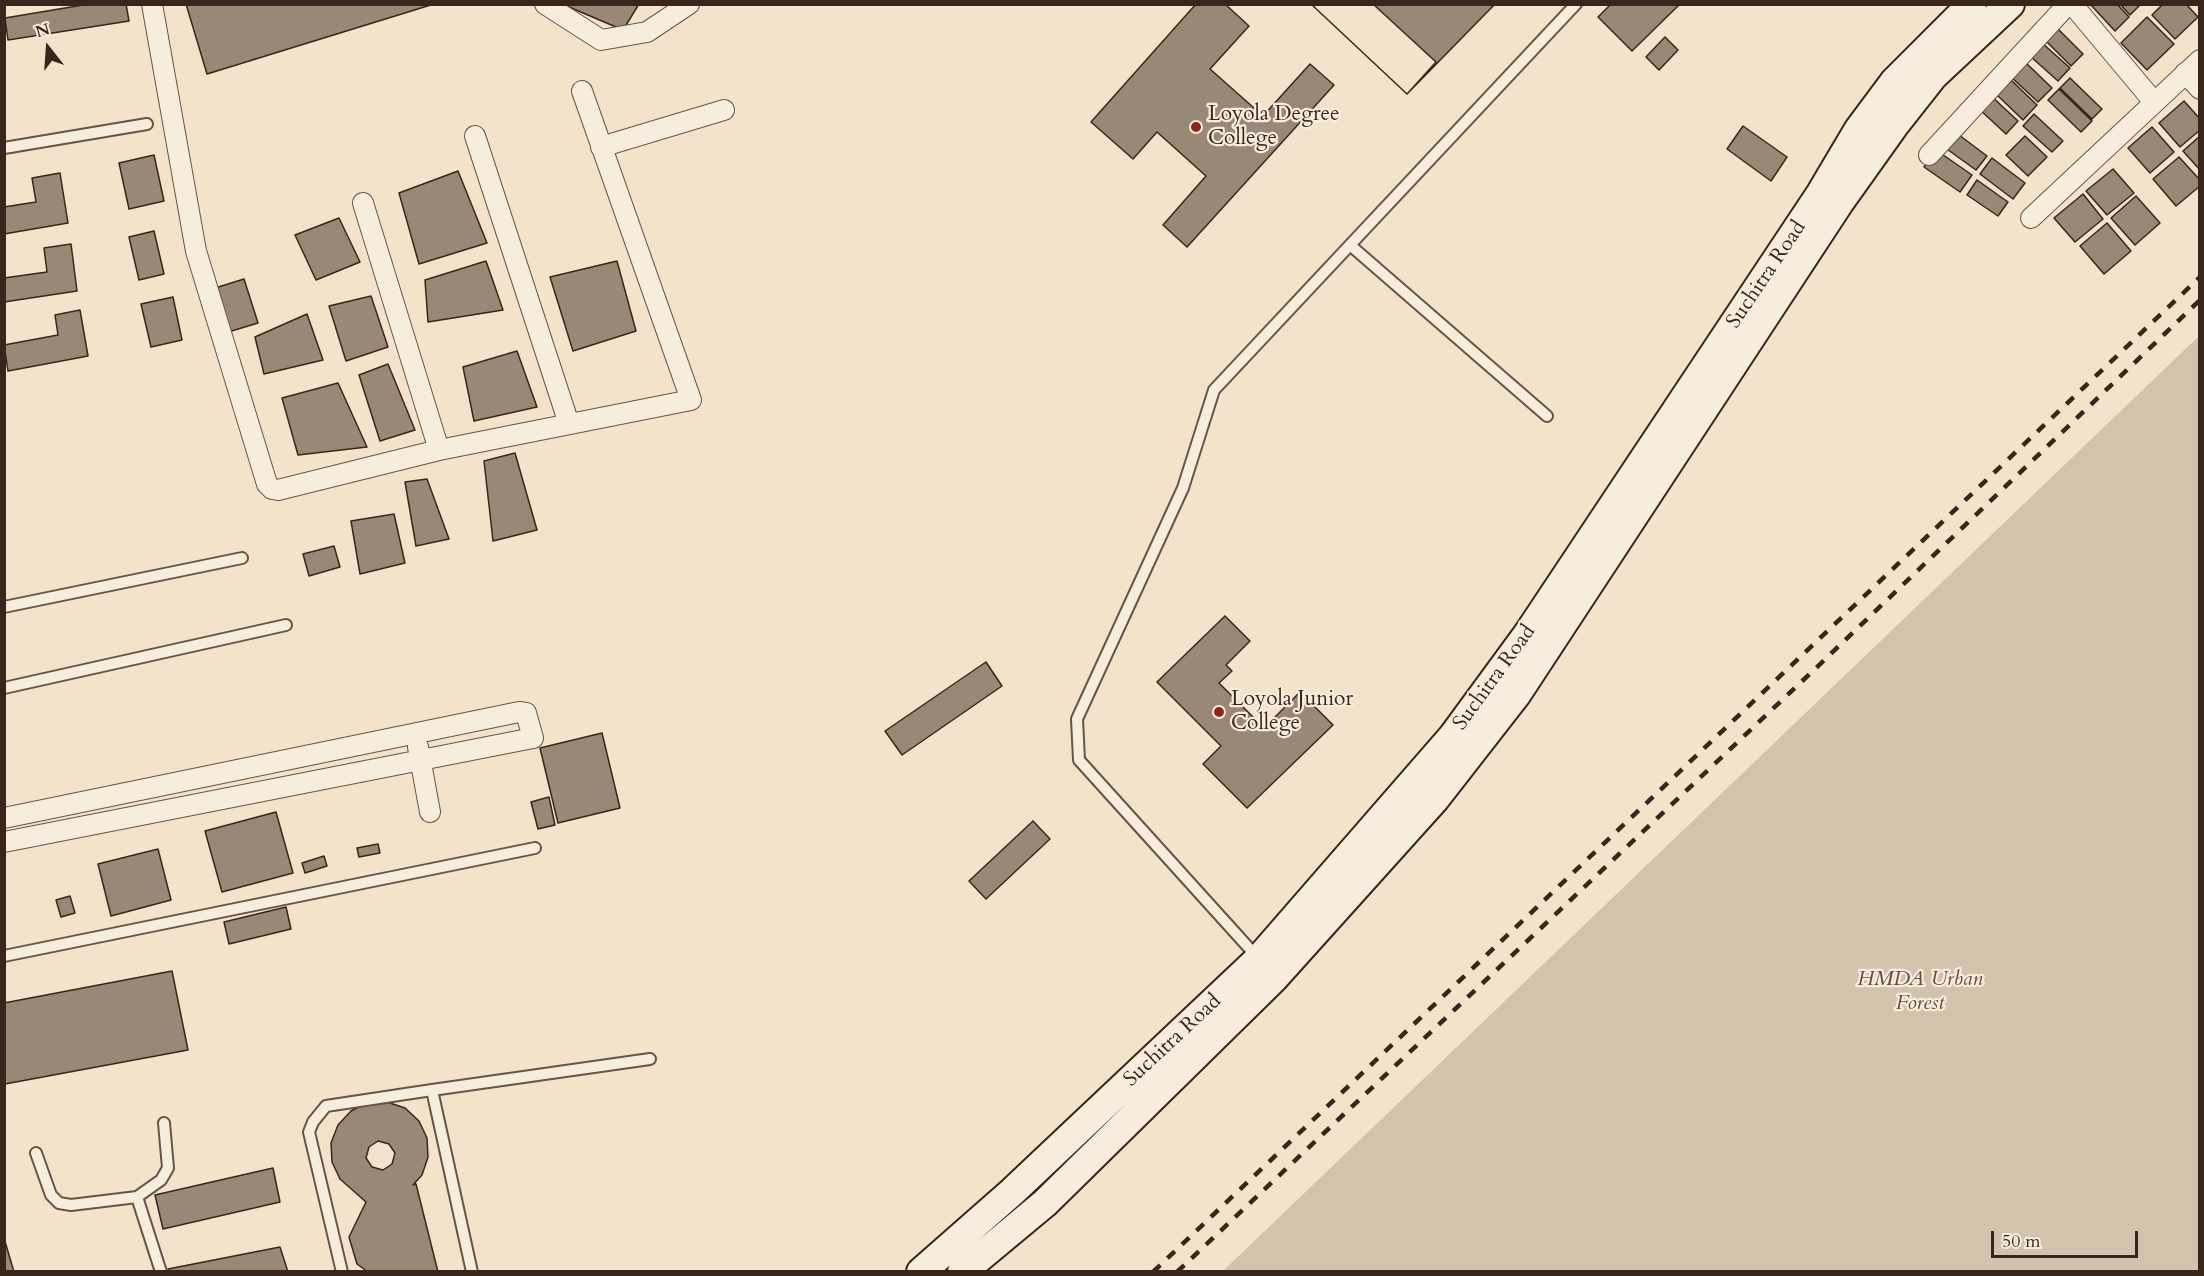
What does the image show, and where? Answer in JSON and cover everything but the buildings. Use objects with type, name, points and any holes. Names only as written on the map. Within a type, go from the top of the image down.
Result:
[{"type":"main road","name":"Suchitra Road","points":[[962,1272],[1045,1203],[1274,978],[1435,799],[1516,695],[1830,198],[1859,129],[1894,82],[1972,4]]},
{"type":"main road","name":"Suchitra Road","points":[[921,1272],[1012,1192],[1259,959],[1460,727],[1830,198],[1933,76],[2010,4]]},
{"type":"street","points":[[152,4],[196,252],[267,484],[278,490],[439,450],[691,399],[582,92]]},
{"type":"street","points":[[545,4],[601,40],[647,32],[689,4]]},
{"type":"street","points":[[1929,155],[2070,4],[2154,102]]},
{"type":"street","points":[[2031,218],[2192,67],[2199,89]]},
{"type":"street","points":[[602,147],[724,110]]},
{"type":"street","points":[[474,136],[569,424]]},
{"type":"street","points":[[363,203],[439,450]]},
{"type":"street","points":[[4,818],[415,732],[523,712],[526,713],[533,738],[4,842]]},
{"type":"street","points":[[415,732],[430,813]]},
{"type":"street","points":[[300,757],[305,784]]},
{"type":"lane","points":[[1259,959],[1079,760],[1077,719],[1183,488],[1214,390],[1576,4]]},
{"type":"lane","points":[[4,148],[147,124]]},
{"type":"lane","points":[[1350,245],[1547,416]]},
{"type":"lane","points":[[4,607],[242,558]]},
{"type":"lane","points":[[4,688],[286,625]]},
{"type":"lane","points":[[4,956],[535,848]]},
{"type":"lane","points":[[342,1272],[309,1132],[326,1106],[650,1059]]},
{"type":"lane","points":[[432,1090],[472,1272]]},
{"type":"lane","points":[[36,1153],[51,1195],[59,1203],[71,1205],[137,1197],[161,1180],[168,1168],[164,1123]]},
{"type":"lane","points":[[137,1197],[160,1272]]},
{"type":"green space","name":"HMDA Urban Forest","points":[[2199,336],[2199,1271],[1223,1271]]},
{"type":"railway","points":[[1153,1272],[2200,277]]},
{"type":"railway","points":[[1177,1272],[1816,668],[2200,300]]},
{"type":"place","name":"Loyola Degree College","points":[[1196,127]]},
{"type":"place","name":"Loyola Junior College","points":[[1219,712]]}]
